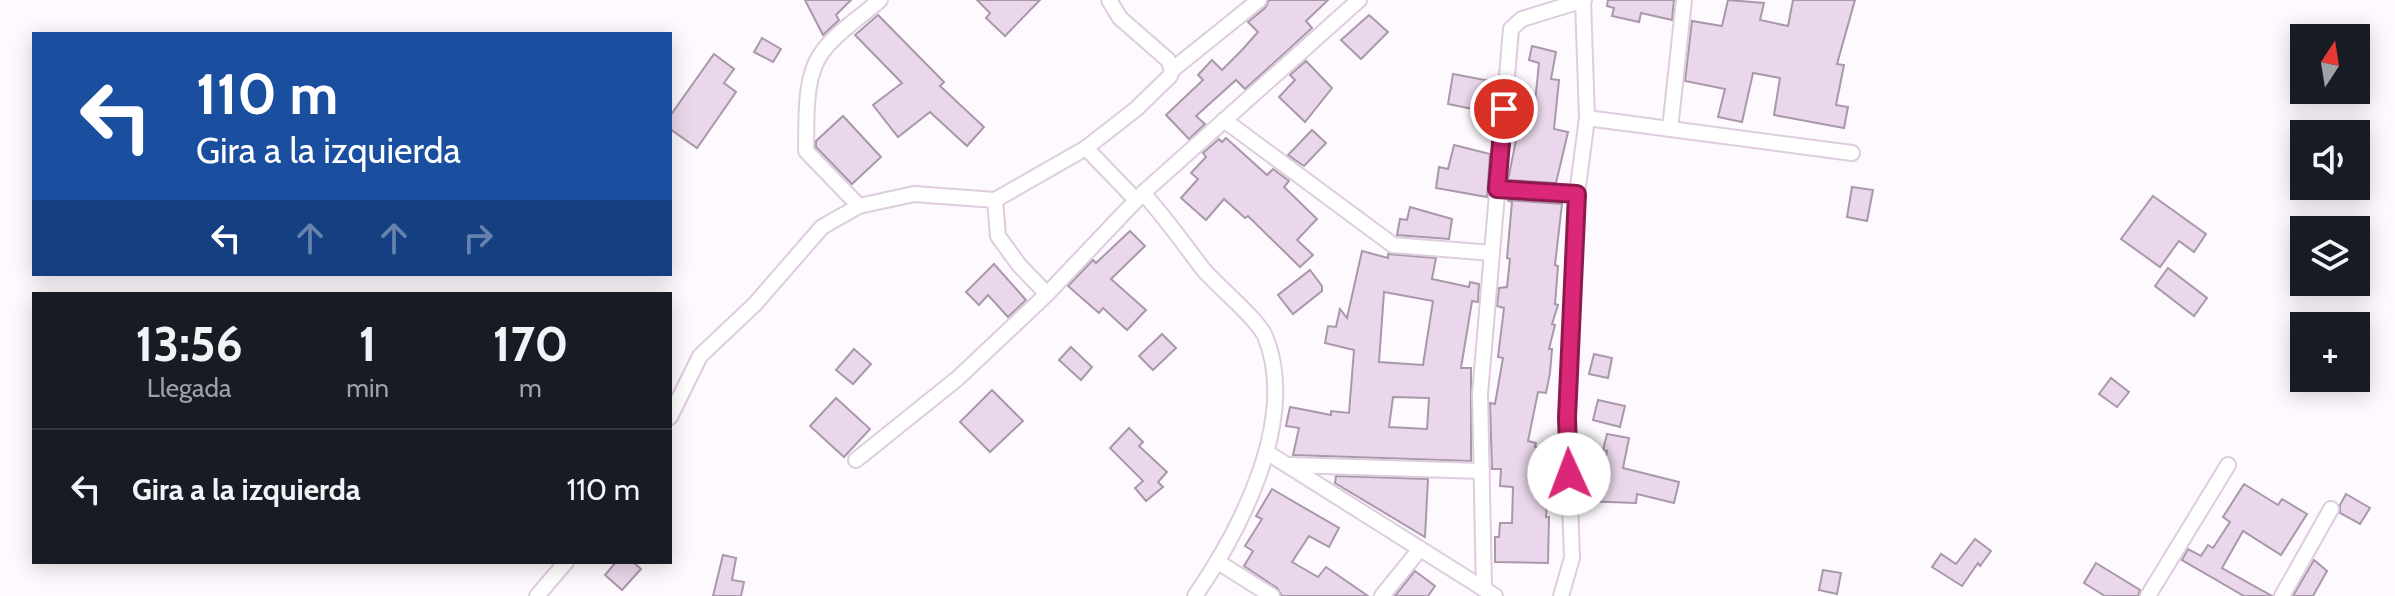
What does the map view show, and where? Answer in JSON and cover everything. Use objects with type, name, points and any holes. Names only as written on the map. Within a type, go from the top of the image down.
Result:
[{"type":"street","points":[[859,206],[806,151],[807,115],[811,81],[821,52],[880,0]]},
{"type":"street","points":[[1109,0],[1120,18],[1168,60],[1172,70]]},
{"type":"street","points":[[672,413],[700,356],[755,304],[822,227],[859,206],[914,194],[995,200],[1086,148],[1136,109],[1170,76],[1172,70],[1259,0]]},
{"type":"street","points":[[856,460],[958,378],[1047,294],[1139,196],[1359,0]]},
{"type":"street","points":[[1670,129],[1684,0]]},
{"type":"street","points":[[1490,592],[1480,394],[1511,29],[1522,19],[1583,1],[1587,118],[1577,194],[1567,418],[1572,558],[1561,596]]},
{"type":"street","points":[[1587,118],[1852,153]]},
{"type":"street","points":[[1224,120],[1393,245],[1492,253]]},
{"type":"street","points":[[1086,148],[1179,234],[1204,269],[1264,333],[1275,375],[1268,453],[1218,562],[1195,596]]},
{"type":"street","points":[[1497,189],[1577,194]]},
{"type":"street","points":[[995,200],[998,236],[1019,265],[1047,294]]},
{"type":"street","points":[[1268,453],[1490,592]]},
{"type":"street","points":[[1287,465],[1482,471]]},
{"type":"street","points":[[2148,596],[2228,465]]},
{"type":"street","points":[[2282,596],[2331,509]]},
{"type":"street","points":[[1382,596],[1420,549]]},
{"type":"street","points":[[1218,562],[1272,596]]},
{"type":"street","points":[[537,596],[564,564]]},
{"type":"building","points":[[805,0],[851,0],[836,15],[839,20],[823,35]]},
{"type":"building","points":[[977,0],[1040,0],[1005,36],[986,18],[990,13]]},
{"type":"building","points":[[1269,0],[1328,0],[1306,21],[1312,28],[1245,89],[1236,80],[1196,116],[1205,124],[1189,139],[1166,115],[1203,80],[1198,75],[1212,60],[1222,70],[1242,50],[1258,32],[1248,22],[1265,8]]},
{"type":"building","points":[[1608,0],[1674,0],[1672,20],[1641,13],[1639,22],[1612,16],[1614,8],[1607,6]]},
{"type":"building","points":[[1728,0],[1764,3],[1760,20],[1788,26],[1793,0],[1855,0],[1837,64],[1844,65],[1836,105],[1848,107],[1844,128],[1774,115],[1780,78],[1753,73],[1742,122],[1718,117],[1725,89],[1685,81],[1692,21],[1722,26]]},
{"type":"building","points":[[878,15],[944,82],[940,86],[984,127],[967,146],[930,112],[898,137],[873,105],[902,83],[855,35]]},
{"type":"building","points":[[1369,15],[1388,32],[1361,59],[1341,40]]},
{"type":"building","points":[[762,38],[781,49],[773,62],[754,52]]},
{"type":"building","points":[[1532,46],[1556,52],[1551,79],[1559,80],[1554,129],[1568,132],[1556,183],[1508,180],[1522,110],[1534,112],[1539,63],[1529,60]]},
{"type":"building","points":[[714,54],[734,69],[724,83],[736,92],[697,148],[672,130],[672,113]]},
{"type":"building","points":[[1306,61],[1332,88],[1305,122],[1279,97],[1295,80],[1290,75]]},
{"type":"building","points":[[1453,74],[1496,82],[1492,113],[1448,104]]},
{"type":"building","points":[[843,116],[881,157],[852,184],[816,147],[816,141]]},
{"type":"building","points":[[1312,130],[1326,143],[1304,166],[1288,155]]},
{"type":"building","points":[[1226,138],[1267,175],[1273,169],[1289,181],[1284,187],[1317,219],[1297,240],[1313,255],[1300,267],[1248,216],[1245,218],[1224,199],[1206,220],[1181,198],[1198,179],[1191,173],[1206,157],[1203,153],[1219,139],[1222,142]]},
{"type":"building","points":[[1454,145],[1490,154],[1487,197],[1436,188],[1439,167],[1448,169]]},
{"type":"building","points":[[1852,187],[1873,190],[1867,221],[1847,217]]},
{"type":"building","points":[[2153,196],[2206,234],[2194,252],[2179,241],[2160,267],[2121,239]]},
{"type":"building","points":[[1507,200],[1562,204],[1555,265],[1558,266],[1555,304],[1558,305],[1549,349],[1552,349],[1550,373],[1546,393],[1538,392],[1528,441],[1536,443],[1535,447],[1551,450],[1546,517],[1549,517],[1548,563],[1495,562],[1495,537],[1499,537],[1500,523],[1512,523],[1513,487],[1500,486],[1501,469],[1492,469],[1490,403],[1495,404],[1503,358],[1498,357],[1504,308],[1497,306],[1499,288],[1507,287],[1510,259],[1507,258],[1512,202]]},
{"type":"building","points":[[1410,207],[1452,219],[1449,239],[1397,235],[1400,219],[1407,220]]},
{"type":"building","points":[[1130,231],[1145,246],[1111,279],[1146,310],[1127,330],[1103,308],[1099,313],[1068,286],[1093,260],[1096,263]]},
{"type":"building","points":[[1362,251],[1388,258],[1388,254],[1436,258],[1432,279],[1469,287],[1470,282],[1479,284],[1478,302],[1472,301],[1461,368],[1471,368],[1471,461],[1293,455],[1299,428],[1286,426],[1290,407],[1331,415],[1331,411],[1349,413],[1354,350],[1325,343],[1328,326],[1336,327],[1340,309],[1347,318]],"holes":[[[1384,292],[1433,301],[1423,365],[1379,362]],[[1393,397],[1429,398],[1427,429],[1389,427]]]},
{"type":"building","points":[[994,264],[1026,300],[1008,317],[988,295],[979,305],[966,292]]},
{"type":"building","points":[[2168,268],[2207,298],[2194,316],[2155,286]]},
{"type":"building","points":[[1310,270],[1322,286],[1322,291],[1293,314],[1278,295]]},
{"type":"building","points":[[1162,334],[1176,348],[1153,370],[1139,356]]},
{"type":"building","points":[[1071,347],[1092,367],[1081,380],[1059,360]]},
{"type":"building","points":[[854,349],[871,364],[853,384],[836,370]]},
{"type":"building","points":[[1594,354],[1612,358],[1608,378],[1589,374]]},
{"type":"building","points":[[2111,378],[2129,392],[2117,407],[2099,394]]},
{"type":"building","points":[[992,390],[1023,421],[990,452],[960,422]]},
{"type":"building","points":[[836,398],[870,429],[844,457],[810,426]]},
{"type":"building","points":[[1598,400],[1625,406],[1620,427],[1593,420]]},
{"type":"building","points":[[1129,428],[1143,442],[1139,446],[1167,472],[1158,482],[1163,487],[1146,501],[1135,488],[1143,481],[1110,448]]},
{"type":"building","points":[[1607,434],[1629,438],[1623,468],[1679,482],[1674,503],[1637,494],[1636,503],[1580,501],[1579,482],[1601,483]]},
{"type":"building","points":[[1336,476],[1428,479],[1425,537],[1335,483]]},
{"type":"building","points":[[2244,484],[2278,505],[2282,499],[2307,514],[2281,555],[2243,531],[2222,568],[2272,596],[2244,596],[2182,560],[2188,549],[2201,556],[2208,545],[2213,548],[2230,522],[2223,517]]},
{"type":"building","points":[[1272,489],[1339,528],[1329,547],[1309,536],[1292,562],[1318,577],[1326,567],[1368,596],[1282,596],[1277,588],[1244,566],[1253,551],[1245,546],[1262,519],[1256,516]]},
{"type":"building","points":[[2346,494],[2370,508],[2360,524],[2340,513],[2340,505]]},
{"type":"building","points":[[1975,539],[1991,551],[1962,586],[1932,567],[1941,554],[1956,564]]},
{"type":"building","points":[[723,555],[736,558],[732,580],[744,582],[741,596],[713,596]]},
{"type":"building","points":[[2314,560],[2327,571],[2313,596],[2293,596]]},
{"type":"building","points":[[2096,563],[2140,590],[2138,596],[2105,596],[2084,583]]},
{"type":"building","points":[[614,564],[635,564],[641,569],[622,590],[605,575]]},
{"type":"building","points":[[1823,570],[1841,573],[1837,594],[1819,590]]},
{"type":"building","points":[[1415,571],[1435,586],[1428,596],[1395,596]]},
{"type":"route","points":[[1504,109],[1497,189],[1577,194],[1567,418],[1569,474]]}]
